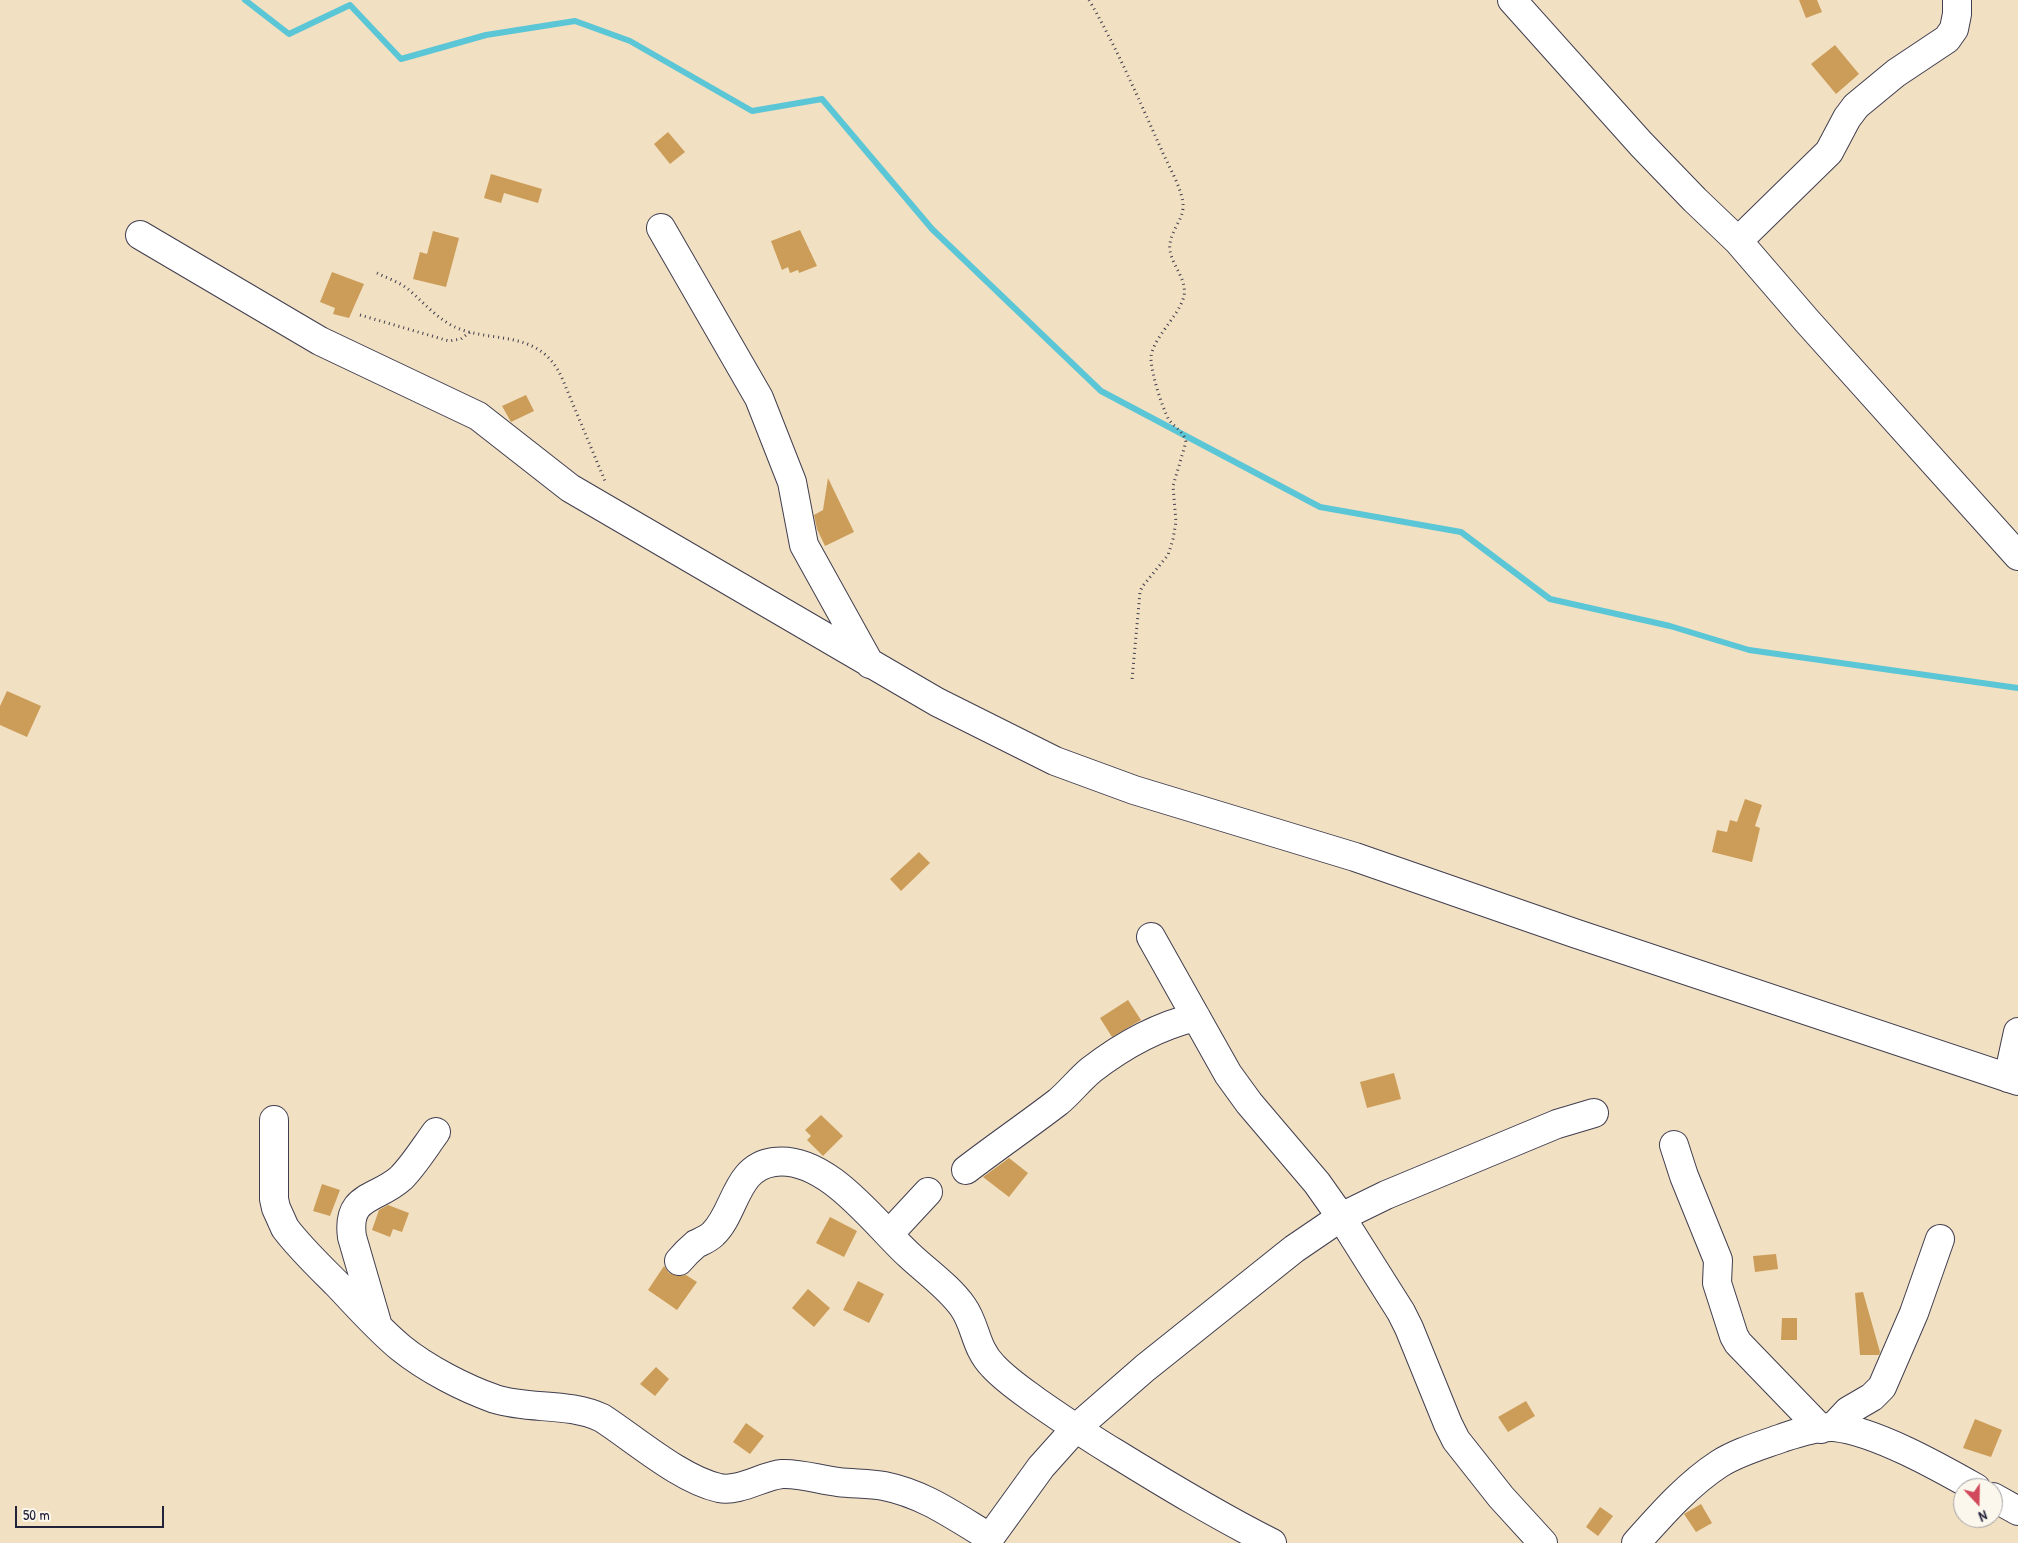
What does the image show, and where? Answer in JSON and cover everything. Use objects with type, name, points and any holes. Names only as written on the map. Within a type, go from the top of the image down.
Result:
[{"type":"street","points":[[1512,0],[1641,144],[1695,200],[1738,240],[1806,321],[2018,556]]},
{"type":"street","points":[[1738,240],[1828,152],[1856,106],[1896,73],[1947,39],[1954,29],[1958,0]]},
{"type":"street","points":[[660,228],[759,398],[792,482],[804,545],[870,664]]},
{"type":"street","points":[[140,235],[320,341],[478,416],[570,488],[937,702],[1055,761],[1134,790],[1355,857],[1584,937],[2013,1079],[2018,1032]]},
{"type":"street","points":[[1151,937],[1228,1074],[1249,1102],[1308,1171],[1341,1217],[1409,1328],[1456,1440],[1501,1497],[1542,1543]]},
{"type":"street","points":[[966,1170],[1060,1100],[1079,1081],[1103,1062],[1142,1037],[1182,1020],[1196,1017]]},
{"type":"street","points":[[274,1120],[274,1199],[280,1218],[293,1238],[378,1327],[403,1349],[451,1380],[493,1398],[512,1403],[570,1408],[589,1412],[602,1418],[683,1472],[702,1482],[722,1488],[738,1487],[781,1474],[839,1482],[882,1485],[910,1492],[930,1500],[987,1540],[1041,1467],[1075,1429],[1145,1368],[1294,1249],[1341,1217],[1386,1195],[1558,1124],[1594,1113]]},
{"type":"street","points":[[378,1327],[352,1238],[350,1226],[352,1216],[362,1201],[392,1184],[405,1173],[436,1132]]},
{"type":"street","points":[[1674,1145],[1684,1176],[1718,1260],[1717,1283],[1734,1336],[1738,1343],[1827,1428]]},
{"type":"street","points":[[679,1261],[694,1245],[715,1232],[742,1183],[752,1171],[764,1164],[774,1162],[801,1164],[835,1183],[850,1195],[908,1255],[959,1302],[968,1315],[977,1342],[992,1365],[1030,1396],[1075,1429],[1192,1501],[1272,1543]]},
{"type":"street","points":[[889,1234],[928,1192]]},
{"type":"street","points":[[1827,1428],[1848,1410],[1872,1397],[1882,1387],[1914,1313],[1940,1239]]},
{"type":"street","points":[[1636,1543],[1658,1518],[1695,1482],[1720,1464],[1745,1451],[1800,1432],[1827,1428],[1870,1436],[1957,1478]]},
{"type":"street","points":[[2003,1503],[2018,1511]]},
{"type":"path","points":[[1090,0],[1123,65],[1168,164],[1180,192],[1184,208],[1171,236],[1169,247],[1171,258],[1182,280],[1184,296],[1179,308],[1156,343],[1151,356],[1152,367],[1167,416],[1183,435],[1186,442],[1173,486],[1176,522],[1168,555],[1140,592],[1132,680]]},
{"type":"path","points":[[377,273],[406,288],[431,311],[460,330],[510,338],[536,349],[552,361],[562,378],[606,483]]},
{"type":"path","points":[[360,315],[449,341],[461,339],[471,332]]},
{"type":"building","points":[[1799,0],[1817,0],[1822,12],[1806,18]]},
{"type":"building","points":[[1835,45],[1859,74],[1836,94],[1811,64]]},
{"type":"building","points":[[668,132],[685,152],[670,164],[654,144]]},
{"type":"building","points":[[491,174],[542,189],[538,203],[504,193],[501,203],[484,198]]},
{"type":"building","points":[[800,230],[817,266],[799,273],[798,270],[790,273],[788,267],[782,270],[771,241]]},
{"type":"building","points":[[433,231],[459,238],[446,287],[413,279],[420,252],[427,254]]},
{"type":"building","points":[[332,272],[364,284],[349,318],[333,314],[335,308],[320,302]]},
{"type":"building","points":[[526,395],[534,411],[511,422],[502,406]]},
{"type":"building","points":[[828,478],[854,532],[825,546],[817,529],[814,515],[823,510]]},
{"type":"building","points":[[7,691],[41,706],[27,737],[0,725],[0,706]]},
{"type":"building","points":[[1745,799],[1762,805],[1755,826],[1760,828],[1752,862],[1712,852],[1717,830],[1727,832],[1730,820],[1737,822]]},
{"type":"building","points":[[919,852],[930,863],[901,891],[890,879]]},
{"type":"building","points":[[1128,1000],[1141,1020],[1112,1037],[1100,1018]]},
{"type":"building","points":[[1394,1073],[1401,1099],[1367,1108],[1360,1082]]},
{"type":"building","points":[[821,1115],[843,1136],[823,1156],[807,1140],[811,1136],[805,1130]]},
{"type":"building","points":[[1009,1158],[1028,1173],[1009,1197],[983,1177]]},
{"type":"building","points":[[322,1184],[340,1190],[330,1216],[313,1211]]},
{"type":"building","points":[[388,1205],[409,1213],[402,1232],[393,1229],[390,1237],[372,1230],[379,1210]]},
{"type":"building","points":[[830,1217],[857,1231],[844,1257],[816,1243]]},
{"type":"building","points":[[1776,1254],[1778,1269],[1755,1272],[1753,1256]]},
{"type":"building","points":[[664,1266],[669,1273],[677,1276],[686,1275],[697,1282],[677,1310],[648,1290]]},
{"type":"building","points":[[858,1281],[884,1294],[869,1323],[843,1310]]},
{"type":"building","points":[[808,1289],[830,1308],[814,1327],[792,1308]]},
{"type":"building","points":[[1863,1292],[1880,1352],[1879,1355],[1860,1355],[1855,1293]]},
{"type":"building","points":[[1782,1318],[1797,1318],[1797,1340],[1781,1340]]},
{"type":"building","points":[[656,1367],[669,1379],[655,1396],[640,1384]]},
{"type":"building","points":[[1526,1401],[1535,1416],[1508,1432],[1498,1417]]},
{"type":"building","points":[[1975,1419],[2002,1430],[1991,1457],[1963,1448]]},
{"type":"building","points":[[746,1423],[764,1436],[750,1454],[733,1442]]},
{"type":"building","points":[[1701,1504],[1712,1523],[1696,1532],[1684,1514]]},
{"type":"building","points":[[1600,1507],[1613,1516],[1598,1536],[1586,1527]]},
{"type":"waterway","points":[[245,0],[289,34],[350,5],[401,59],[486,35],[575,21],[630,41],[752,111],[822,99],[932,229],[1101,391],[1320,507],[1461,532],[1550,599],[1670,626],[1749,650],[2018,688]]}]
